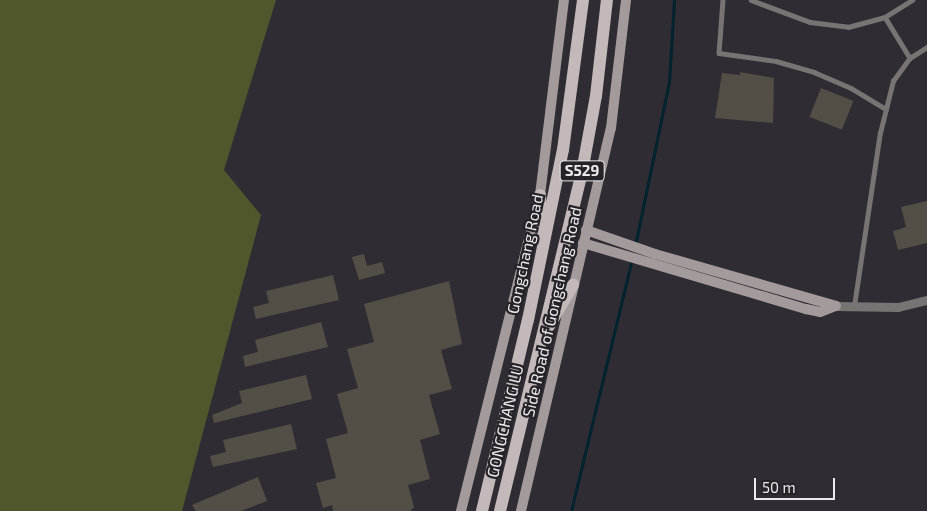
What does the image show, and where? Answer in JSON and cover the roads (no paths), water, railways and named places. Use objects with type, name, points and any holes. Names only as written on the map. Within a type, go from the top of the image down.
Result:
[{"type":"main road","points":[[461,511],[540,195],[564,0]]},
{"type":"main road","name":"Gongchang Road","points":[[482,511],[563,150],[583,0]]},
{"type":"main road","name":"S529","points":[[541,339],[582,172],[596,96],[607,0]]},
{"type":"main road","name":"Side Road of Gongchang Road","points":[[521,511],[611,128],[626,0]]},
{"type":"main road","points":[[540,195],[543,245]]},
{"type":"main road","points":[[586,230],[615,240],[654,259]]},
{"type":"main road","points":[[583,243],[654,259],[806,309],[820,312],[836,306]]},
{"type":"main road","points":[[541,339],[573,285]]},
{"type":"main road","name":"GONGCHANG LU","points":[[500,511],[541,339]]},
{"type":"street","points":[[836,306],[898,307],[927,300]]},
{"type":"lane","points":[[723,0],[719,53],[776,61],[814,72],[852,88],[886,109]]},
{"type":"lane","points":[[751,0],[829,26],[867,24],[885,17],[912,0]]},
{"type":"lane","points":[[885,17],[910,58]]},
{"type":"lane","points":[[854,306],[886,109],[893,81],[910,58],[927,47]]},
{"type":"waterway","points":[[635,246],[669,82],[674,0]]},
{"type":"waterway","points":[[571,511],[632,259]]}]
